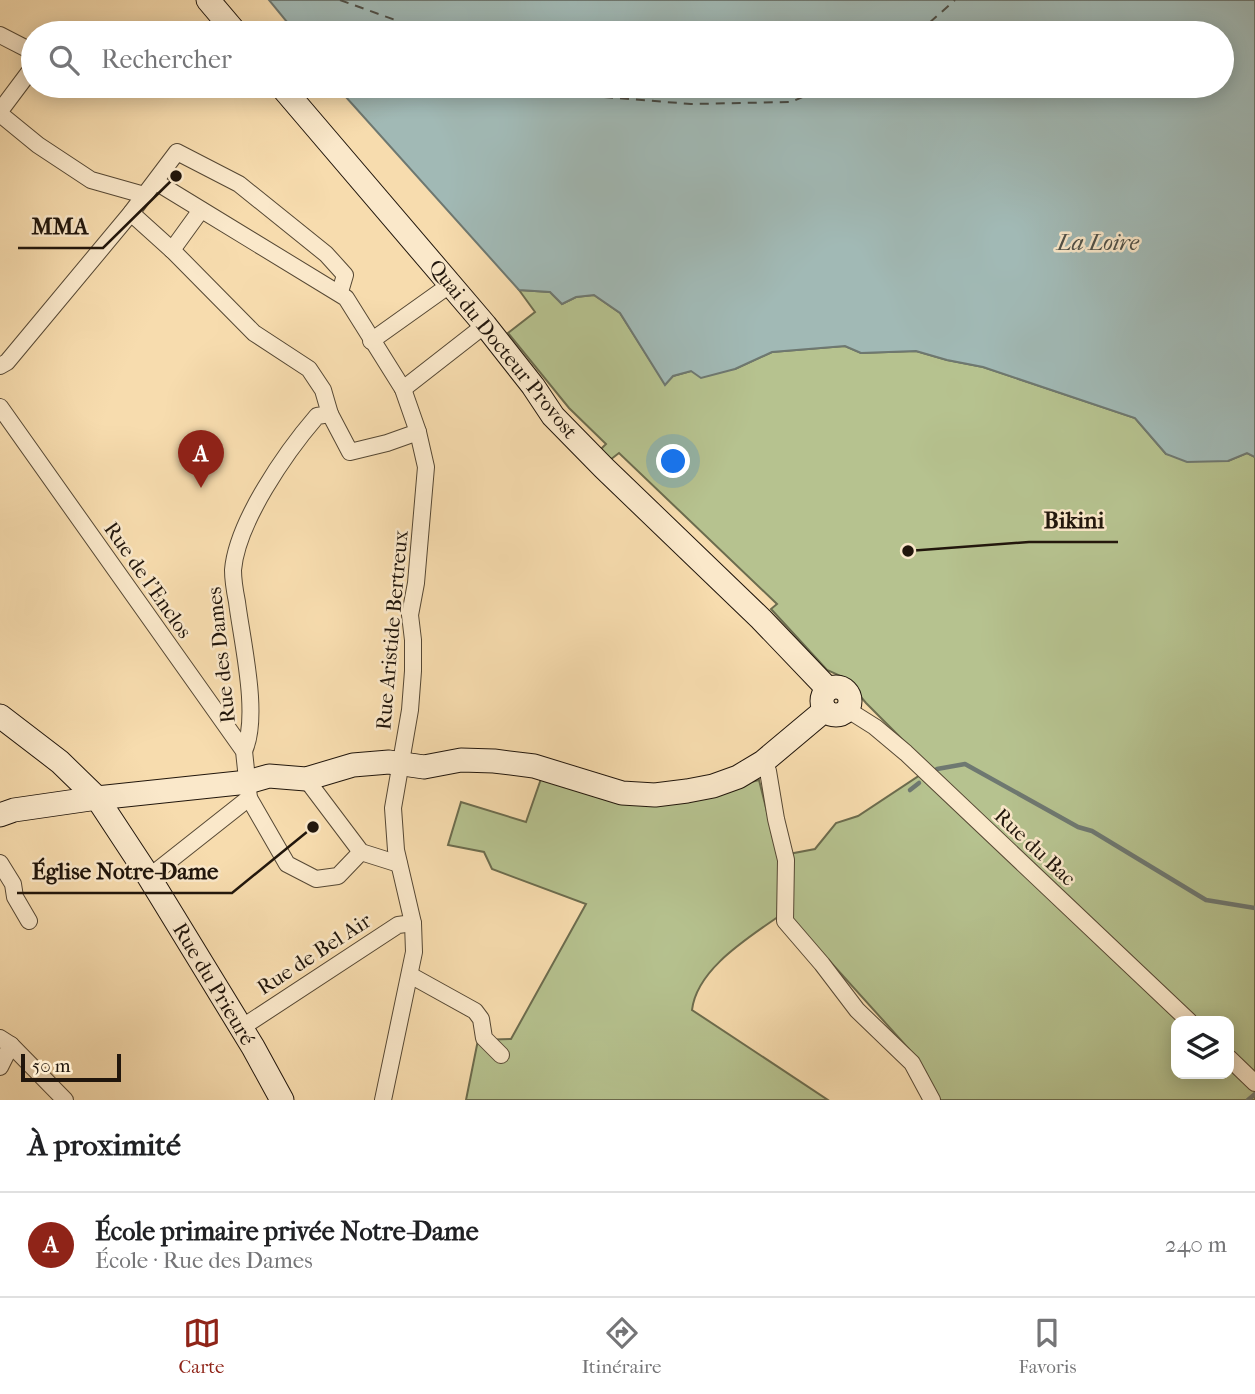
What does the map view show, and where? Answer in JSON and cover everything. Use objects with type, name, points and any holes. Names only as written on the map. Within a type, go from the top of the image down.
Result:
[{"type":"street","points":[[208,0],[226,21]]},
{"type":"street","points":[[0,35],[21,46]]},
{"type":"street","points":[[21,84],[0,113],[38,145],[91,180],[144,195]]},
{"type":"street","name":"Quai du Docteur Provost","points":[[291,98],[485,325],[553,416],[761,619],[834,703]]},
{"type":"street","points":[[0,366],[7,362],[131,214],[177,152],[239,184],[326,254],[345,275],[340,292]]},
{"type":"street","name":"Rue Aristide Bertreux","points":[[156,182],[292,267],[340,292],[403,389],[418,432],[426,467],[416,583],[410,615],[414,640],[413,671],[410,710],[393,807],[399,864],[412,922],[414,952],[383,1100]]},
{"type":"street","points":[[172,250],[201,210]]},
{"type":"street","points":[[131,214],[172,250],[254,333],[309,369],[323,390],[330,414],[350,452],[418,432]]},
{"type":"street","points":[[372,341],[451,284]]},
{"type":"street","points":[[403,389],[485,325]]},
{"type":"street","name":"Rue de l'Enclos","points":[[0,407],[244,751],[249,790]]},
{"type":"street","name":"Rue des Dames","points":[[244,751],[249,739],[250,699],[233,570],[244,530],[272,478],[317,416],[330,414]]},
{"type":"street","points":[[149,877],[249,790],[269,776],[306,779],[353,765],[399,763],[424,766],[461,760],[494,761],[534,766],[622,793],[655,795],[713,786],[738,778],[763,762],[834,703]]},
{"type":"street","name":"Rue du Bac","points":[[834,703],[875,727],[906,753],[1184,1016]]},
{"type":"street","name":"Rue du Prieuré","points":[[0,716],[60,762],[97,798],[149,877],[282,1100]]},
{"type":"street","points":[[763,762],[768,771],[786,860],[785,920],[857,1010],[912,1063],[932,1100]]},
{"type":"street","points":[[306,779],[361,852],[399,864]]},
{"type":"street","points":[[0,815],[14,810],[97,798],[249,790]]},
{"type":"street","points":[[249,790],[287,864],[316,879],[338,876],[361,852]]},
{"type":"street","points":[[0,863],[13,884],[15,897],[29,921]]},
{"type":"street","name":"Rue de Bel Air","points":[[241,1028],[398,925],[412,922]]},
{"type":"street","points":[[410,975],[475,1011],[481,1019],[484,1038],[501,1055]]},
{"type":"street","points":[[0,1067],[6,1041]]},
{"type":"street","points":[[6,1041],[65,1100]]},
{"type":"street","points":[[1234,1063],[1255,1083]]},
{"type":"green space","points":[[519,290],[550,292],[562,304],[576,297],[594,295],[620,313],[665,384],[673,376],[691,371],[735,369],[772,352],[845,346],[861,353],[916,351],[983,367],[1135,418],[1166,454],[1228,461],[1247,453],[1255,457],[1255,1100],[940,1100],[909,1049],[798,926],[782,914],[741,943],[714,967],[696,995],[692,1010],[828,1100],[466,1100],[478,1040],[511,1039],[586,904],[492,869],[484,852],[448,845],[461,802],[526,822],[542,776],[699,795],[759,780],[778,856],[815,849],[836,823],[858,816],[929,769],[845,678],[827,670],[771,609],[777,604],[619,453],[610,460],[600,450],[606,444],[569,408],[508,333],[535,312]]},
{"type":"water","name":"La Loire","points":[[269,0],[1255,0],[1255,457],[1247,453],[1228,461],[1187,462],[1166,454],[1135,418],[983,367],[916,351],[861,353],[845,346],[772,352],[735,369],[701,378],[691,371],[673,376],[665,385],[620,313],[594,295],[576,297],[562,304],[550,292],[519,290],[347,98],[1234,98],[1234,21],[286,21]]},
{"type":"waterway","points":[[937,769],[965,764],[1078,827],[1092,831],[1206,900],[1255,908]]},
{"type":"waterway","points":[[910,790],[919,783]]},
{"type":"waterway","points":[[1248,1100],[1255,1094]]},
{"type":"ferry route","points":[[340,0],[398,21]]},
{"type":"ferry route","points":[[931,21],[955,0]]},
{"type":"ferry route","points":[[616,98],[691,104],[791,102],[800,98]]},
{"type":"place","name":"MMA","points":[[176,176]]},
{"type":"place","name":"École primaire privée Notre-Dame","points":[[201,488]]},
{"type":"place","name":"Bikini","points":[[908,551]]},
{"type":"place","name":"Église Notre-Dame","points":[[313,827]]}]
